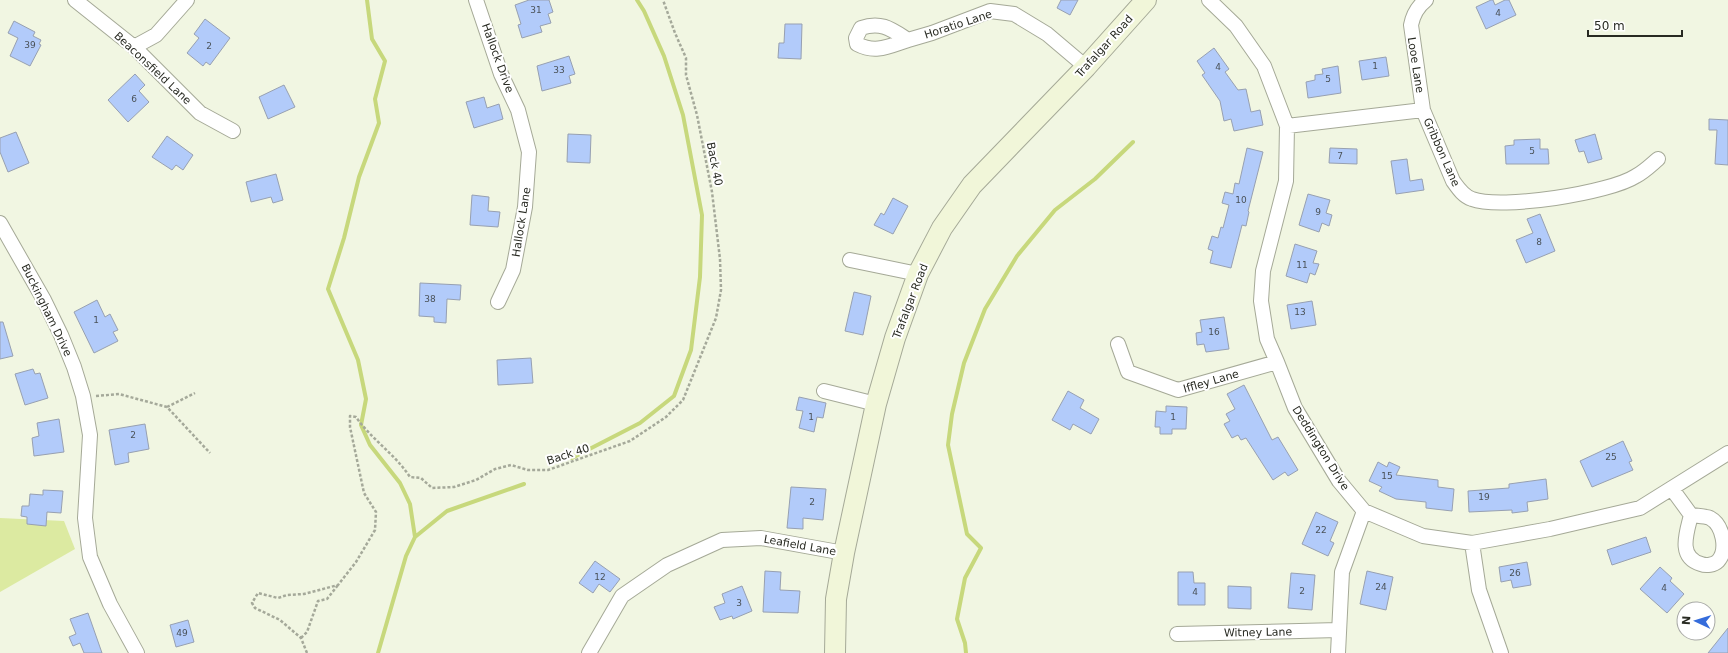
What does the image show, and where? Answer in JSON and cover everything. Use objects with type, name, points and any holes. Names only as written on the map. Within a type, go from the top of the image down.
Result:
[{"type":"street","name":"Beaconsfield Lane","points":[[75,0],[134,47],[200,113],[233,131]]},
{"type":"street","points":[[134,47],[156,35],[187,0]]},
{"type":"street","name":"Hallock Drive","points":[[476,0],[501,74],[518,110],[526,139]]},
{"type":"street","name":"Trafalgar Road","points":[[835,653],[836,599],[844,553],[876,404],[895,338],[918,274],[942,228],[972,185],[1086,67],[1146,0]]},
{"type":"street","name":"Deddington Drive","points":[[1209,0],[1236,26],[1264,66],[1287,126],[1286,181],[1262,271],[1261,301],[1267,339],[1295,408],[1339,481],[1364,511],[1423,536],[1472,543],[1550,529],[1640,508],[1672,490],[1728,453]]},
{"type":"street","name":"Looe Lane","points":[[1423,110],[1410,25],[1413,15],[1426,0]]},
{"type":"street","name":"Horatio Lane","points":[[908,40],[932,33],[990,11],[1014,14],[1046,34],[1086,67]]},
{"type":"street","name":"Gribbon Lane","points":[[1287,126],[1423,110],[1452,181],[1460,191],[1471,199],[1484,202],[1535,200],[1581,194],[1612,186],[1636,177],[1658,159]]},
{"type":"street","name":"Hallock Lane","points":[[498,302],[513,270],[524,207],[529,152],[526,139]]},
{"type":"street","name":"Buckingham Drive","points":[[0,223],[44,300],[74,366],[83,396],[90,435],[85,518],[90,557],[110,604],[138,653]]},
{"type":"street","points":[[850,260],[918,274]]},
{"type":"street","name":"Iffley Lane","points":[[1118,344],[1128,372],[1178,390],[1277,362]]},
{"type":"street","points":[[824,391],[876,404]]},
{"type":"street","points":[[1672,490],[1692,514]]},
{"type":"street","points":[[1338,653],[1342,572],[1364,511]]},
{"type":"street","name":"Leafield Lane","points":[[589,653],[622,596],[667,565],[722,540],[761,538],[844,553]]},
{"type":"street","points":[[1472,543],[1479,590],[1501,653]]},
{"type":"street","name":"Witney Lane","points":[[1177,634],[1338,630]]},
{"type":"path","name":"Back 40","points":[[338,586],[356,562],[375,530],[376,512],[364,493],[350,427],[350,416],[356,417],[361,425],[402,464],[410,477],[421,478],[432,488],[454,487],[476,480],[496,469],[511,465],[528,470],[548,470],[630,442],[666,417],[683,400],[716,318],[721,290],[720,259],[712,192],[697,115],[686,76],[686,58],[663,0]]},
{"type":"path","points":[[167,407],[195,393]]},
{"type":"path","points":[[83,396],[118,394],[167,407],[210,453]]},
{"type":"path","points":[[307,653],[302,638],[280,620],[255,608],[252,603],[255,596],[258,593],[278,598],[338,586]]},
{"type":"path","points":[[302,638],[307,632],[318,601],[327,599],[338,586]]},
{"type":"green space","points":[[0,518],[64,521],[75,549],[0,592]]},
{"type":"building","points":[[529,0],[549,0],[553,12],[548,14],[551,23],[540,26],[542,32],[522,38],[518,25],[521,24],[515,5]]},
{"type":"building","points":[[1061,0],[1078,0],[1070,15],[1057,8]]},
{"type":"building","points":[[1493,0],[1495,5],[1505,0],[1509,0],[1516,15],[1486,29],[1476,7]]},
{"type":"building","points":[[205,19],[230,38],[210,65],[206,62],[203,66],[187,53],[199,38],[194,34]]},
{"type":"building","points":[[14,21],[35,32],[33,36],[41,40],[39,44],[41,45],[30,66],[10,56],[18,38],[8,33]]},
{"type":"building","points":[[785,24],[802,24],[801,59],[778,58],[779,43],[784,43]]},
{"type":"building","points":[[1214,48],[1229,69],[1225,72],[1238,90],[1246,89],[1251,112],[1260,110],[1263,125],[1234,131],[1231,119],[1224,121],[1220,101],[1202,75],[1205,73],[1197,61]]},
{"type":"building","points":[[569,56],[575,74],[569,76],[571,83],[542,91],[537,66]]},
{"type":"building","points":[[1386,57],[1389,76],[1362,80],[1359,61]]},
{"type":"building","points":[[1338,66],[1341,93],[1308,98],[1306,82],[1315,80],[1315,75],[1323,74],[1322,69]]},
{"type":"building","points":[[135,74],[145,85],[139,91],[149,102],[128,122],[108,100]]},
{"type":"building","points":[[284,85],[295,107],[268,119],[259,97]]},
{"type":"building","points":[[484,97],[487,108],[499,104],[503,119],[474,128],[466,102]]},
{"type":"building","points":[[1709,119],[1728,120],[1728,165],[1715,164],[1717,130],[1709,130]]},
{"type":"building","points":[[16,132],[29,163],[8,172],[0,152],[0,138]]},
{"type":"building","points":[[568,134],[591,135],[590,163],[567,162]]},
{"type":"building","points":[[1595,134],[1602,159],[1588,163],[1584,151],[1579,152],[1575,140]]},
{"type":"building","points":[[167,136],[193,155],[183,170],[176,165],[172,170],[152,157]]},
{"type":"building","points":[[1540,139],[1540,149],[1548,149],[1549,164],[1506,164],[1505,146],[1514,145],[1514,140]]},
{"type":"building","points":[[1247,148],[1263,152],[1248,211],[1246,226],[1242,225],[1231,268],[1210,263],[1213,251],[1208,249],[1212,236],[1218,238],[1221,227],[1223,228],[1229,205],[1222,203],[1225,192],[1233,194],[1235,183],[1239,184]]},
{"type":"building","points":[[1330,148],[1357,149],[1357,164],[1329,163]]},
{"type":"building","points":[[1407,159],[1410,181],[1422,179],[1424,190],[1396,194],[1391,161]]},
{"type":"building","points":[[276,174],[283,200],[273,203],[271,197],[251,202],[246,182]]},
{"type":"building","points":[[1308,194],[1330,200],[1326,213],[1332,215],[1329,226],[1322,223],[1319,232],[1299,225]]},
{"type":"building","points":[[472,195],[489,197],[488,211],[500,212],[498,227],[470,225]]},
{"type":"building","points":[[893,198],[908,206],[893,234],[874,225],[881,213],[884,215]]},
{"type":"building","points":[[1540,214],[1555,251],[1526,263],[1516,240],[1533,233],[1527,219]]},
{"type":"building","points":[[1295,244],[1317,251],[1313,263],[1319,264],[1315,275],[1310,273],[1307,283],[1286,276]]},
{"type":"building","points":[[420,283],[461,285],[460,300],[447,299],[446,323],[434,322],[434,317],[419,316]]},
{"type":"building","points":[[854,292],[871,296],[863,335],[845,331]]},
{"type":"building","points":[[97,300],[105,317],[110,314],[118,330],[113,332],[118,341],[94,353],[74,312]]},
{"type":"building","points":[[1312,301],[1316,325],[1291,329],[1287,305]]},
{"type":"building","points":[[1224,317],[1229,349],[1206,352],[1204,344],[1197,345],[1196,333],[1202,332],[1200,320]]},
{"type":"building","points":[[0,322],[3,322],[13,356],[0,359]]},
{"type":"building","points":[[531,358],[533,383],[498,385],[497,360]]},
{"type":"building","points":[[33,369],[35,374],[40,373],[48,398],[25,405],[15,374]]},
{"type":"building","points":[[1244,385],[1272,440],[1278,437],[1298,470],[1288,476],[1285,472],[1273,480],[1246,438],[1241,440],[1238,435],[1232,438],[1224,424],[1230,421],[1226,414],[1235,409],[1227,394]]},
{"type":"building","points":[[1068,391],[1084,400],[1080,408],[1099,419],[1091,434],[1073,424],[1070,430],[1052,420]]},
{"type":"building","points":[[799,397],[826,403],[823,418],[817,417],[814,432],[799,428],[803,411],[796,410]]},
{"type":"building","points":[[1166,406],[1187,407],[1186,429],[1172,429],[1172,434],[1160,434],[1160,427],[1155,427],[1156,411],[1166,412]]},
{"type":"building","points":[[59,419],[64,452],[34,456],[32,438],[39,436],[37,423]]},
{"type":"building","points":[[145,424],[149,449],[128,453],[129,462],[115,465],[109,430]]},
{"type":"building","points":[[1623,441],[1632,461],[1629,462],[1633,470],[1592,487],[1580,461]]},
{"type":"building","points":[[1378,462],[1387,467],[1389,462],[1400,467],[1396,475],[1438,480],[1438,487],[1454,489],[1452,511],[1426,508],[1426,502],[1396,499],[1379,491],[1382,487],[1369,481]]},
{"type":"building","points":[[1546,479],[1548,499],[1527,502],[1528,511],[1512,513],[1512,510],[1469,512],[1468,491],[1509,488],[1509,484]]},
{"type":"building","points":[[791,487],[826,489],[823,520],[803,518],[803,529],[787,528]]},
{"type":"building","points":[[43,490],[63,491],[61,513],[47,512],[46,526],[27,524],[27,517],[21,516],[22,506],[29,506],[30,494],[43,495]]},
{"type":"building","points":[[1316,512],[1338,522],[1330,541],[1334,543],[1328,556],[1302,544]]},
{"type":"building","points":[[1646,537],[1651,552],[1612,565],[1607,550]]},
{"type":"building","points":[[595,561],[620,579],[610,592],[599,584],[593,593],[579,583]]},
{"type":"building","points":[[1527,562],[1531,585],[1513,588],[1511,580],[1501,582],[1499,567]]},
{"type":"building","points":[[1660,567],[1672,578],[1670,581],[1684,594],[1676,601],[1667,613],[1640,589]]},
{"type":"building","points":[[765,571],[781,572],[780,590],[800,591],[798,613],[763,612]]},
{"type":"building","points":[[1367,571],[1393,577],[1386,610],[1360,604]]},
{"type":"building","points":[[1178,572],[1193,572],[1194,583],[1205,583],[1205,605],[1178,605]]},
{"type":"building","points":[[1291,573],[1315,575],[1312,610],[1288,608]]},
{"type":"building","points":[[742,586],[752,611],[733,619],[732,616],[720,620],[714,607],[725,603],[722,594]]},
{"type":"building","points":[[1228,586],[1251,587],[1251,609],[1228,608]]},
{"type":"building","points":[[88,613],[102,653],[84,653],[80,643],[73,646],[69,637],[76,634],[70,619]]},
{"type":"building","points":[[188,620],[194,642],[176,647],[170,625]]},
{"type":"building","points":[[1728,628],[1728,653],[1708,653]]},
{"type":"waterway","points":[[367,0],[372,39],[385,61],[375,99],[379,123],[359,177],[344,238],[328,289],[358,360],[366,399],[361,425],[370,445],[400,483],[410,504],[415,537]]},
{"type":"waterway","points":[[572,458],[640,423],[674,396],[691,350],[700,277],[702,215],[683,115],[664,56],[644,11],[637,0]]},
{"type":"waterway","points":[[966,653],[965,643],[957,619],[965,578],[981,548],[967,534],[948,445],[952,414],[964,363],[985,309],[1017,256],[1055,210],[1095,179],[1133,142]]},
{"type":"waterway","points":[[378,653],[406,556],[415,537],[447,511],[524,484]]}]
